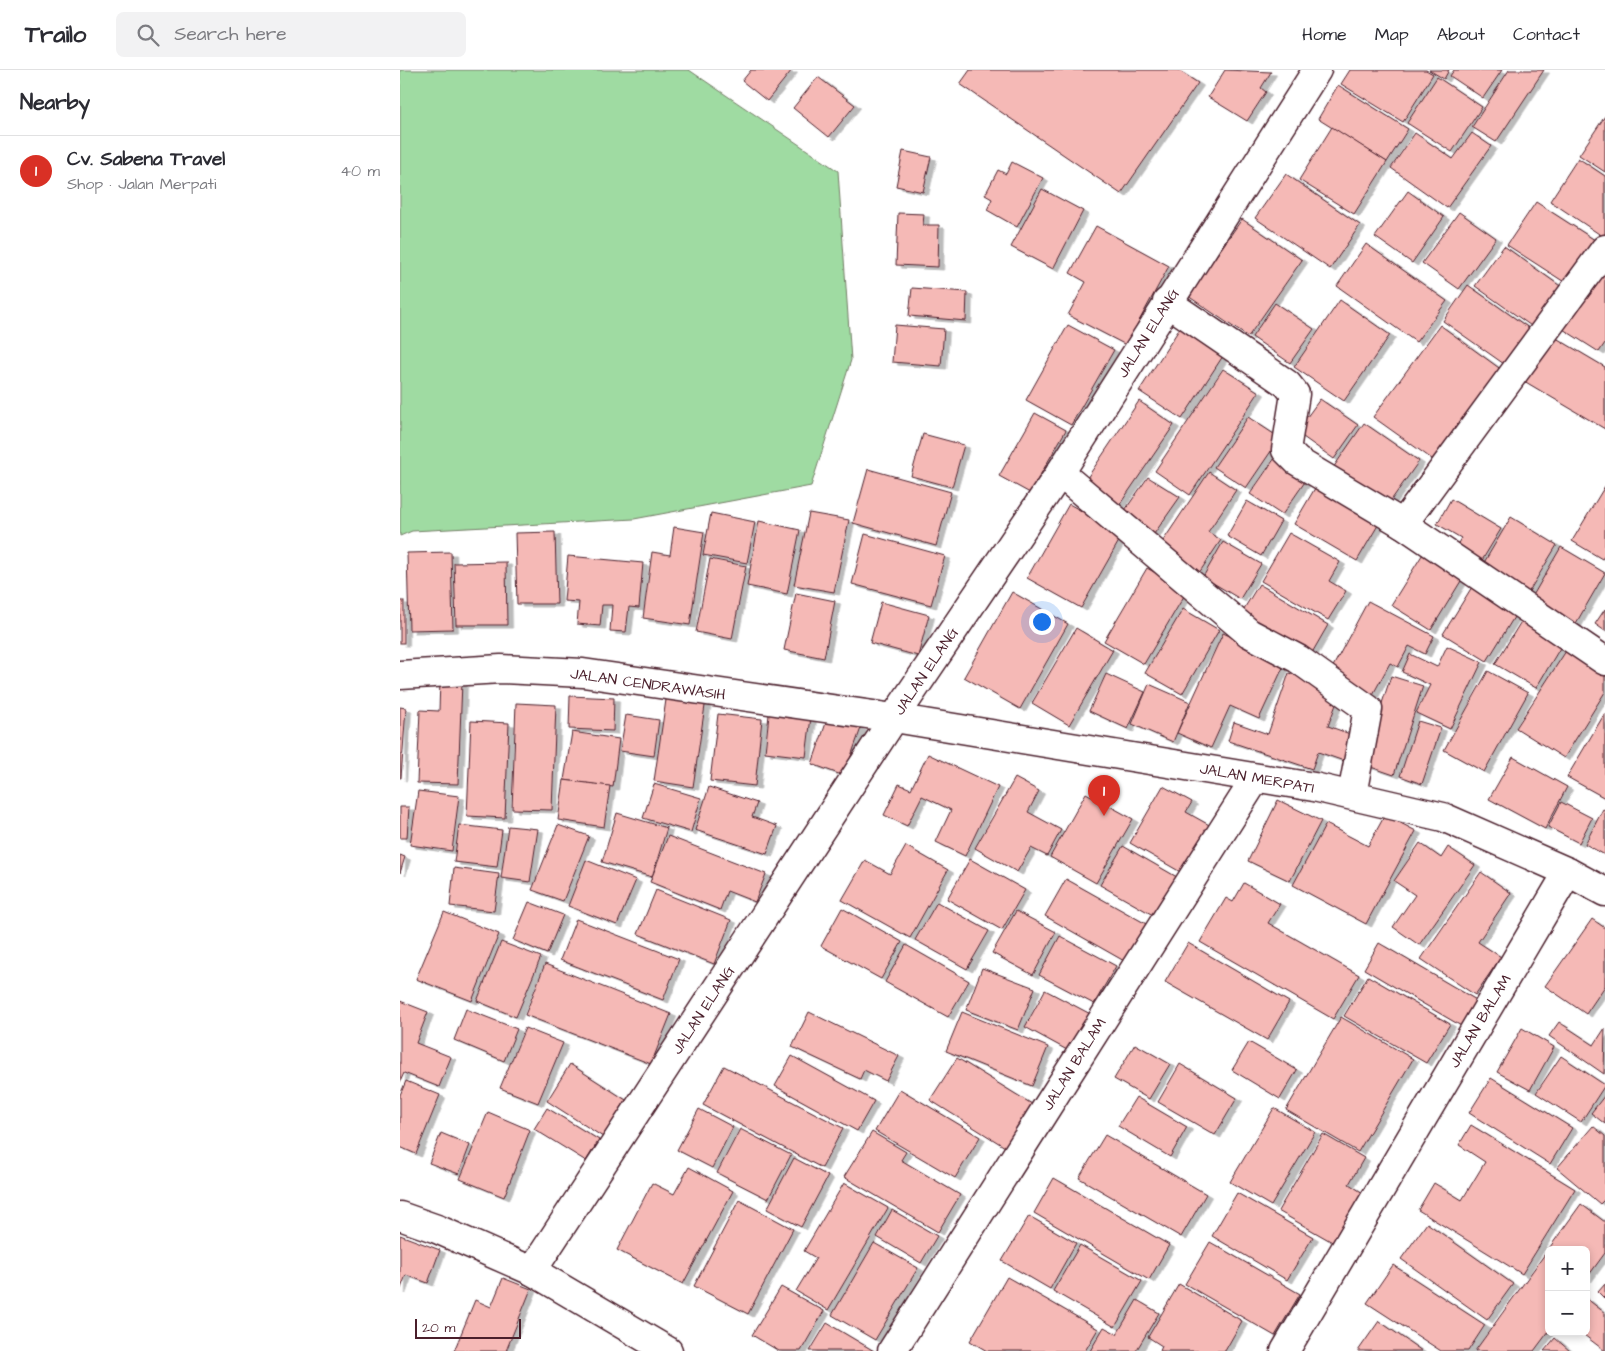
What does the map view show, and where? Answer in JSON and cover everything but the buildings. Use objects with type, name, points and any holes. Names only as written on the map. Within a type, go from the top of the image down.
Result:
[{"type":"street","name":"JALAN ELANG","points":[[532,1271],[894,718],[1060,473],[1167,302],[1317,70]]},
{"type":"street","points":[[1403,524],[1605,249]]},
{"type":"street","points":[[1167,302],[1287,384],[1295,394],[1286,450],[1298,461],[1403,524],[1605,661]]},
{"type":"street","points":[[1060,473],[1249,633],[1298,659],[1368,709],[1352,795]]},
{"type":"street","name":"JALAN CENDRAWASIH","points":[[400,675],[501,669],[583,673],[894,718]]},
{"type":"street","name":"JALAN MERPATI","points":[[894,718],[1352,795],[1442,817],[1568,872],[1605,892]]},
{"type":"street","name":"JALAN BALAM","points":[[892,1351],[1256,778]]},
{"type":"street","name":"JALAN BALAM","points":[[1285,1351],[1568,872]]},
{"type":"street","points":[[400,1216],[436,1229],[532,1271],[668,1351]]},
{"type":"green space","points":[[400,70],[689,70],[838,171],[851,360],[811,486],[634,519],[412,531],[400,536]]},
{"type":"place","name":"Cv. Sabena Travel","points":[[1104,816]]}]
